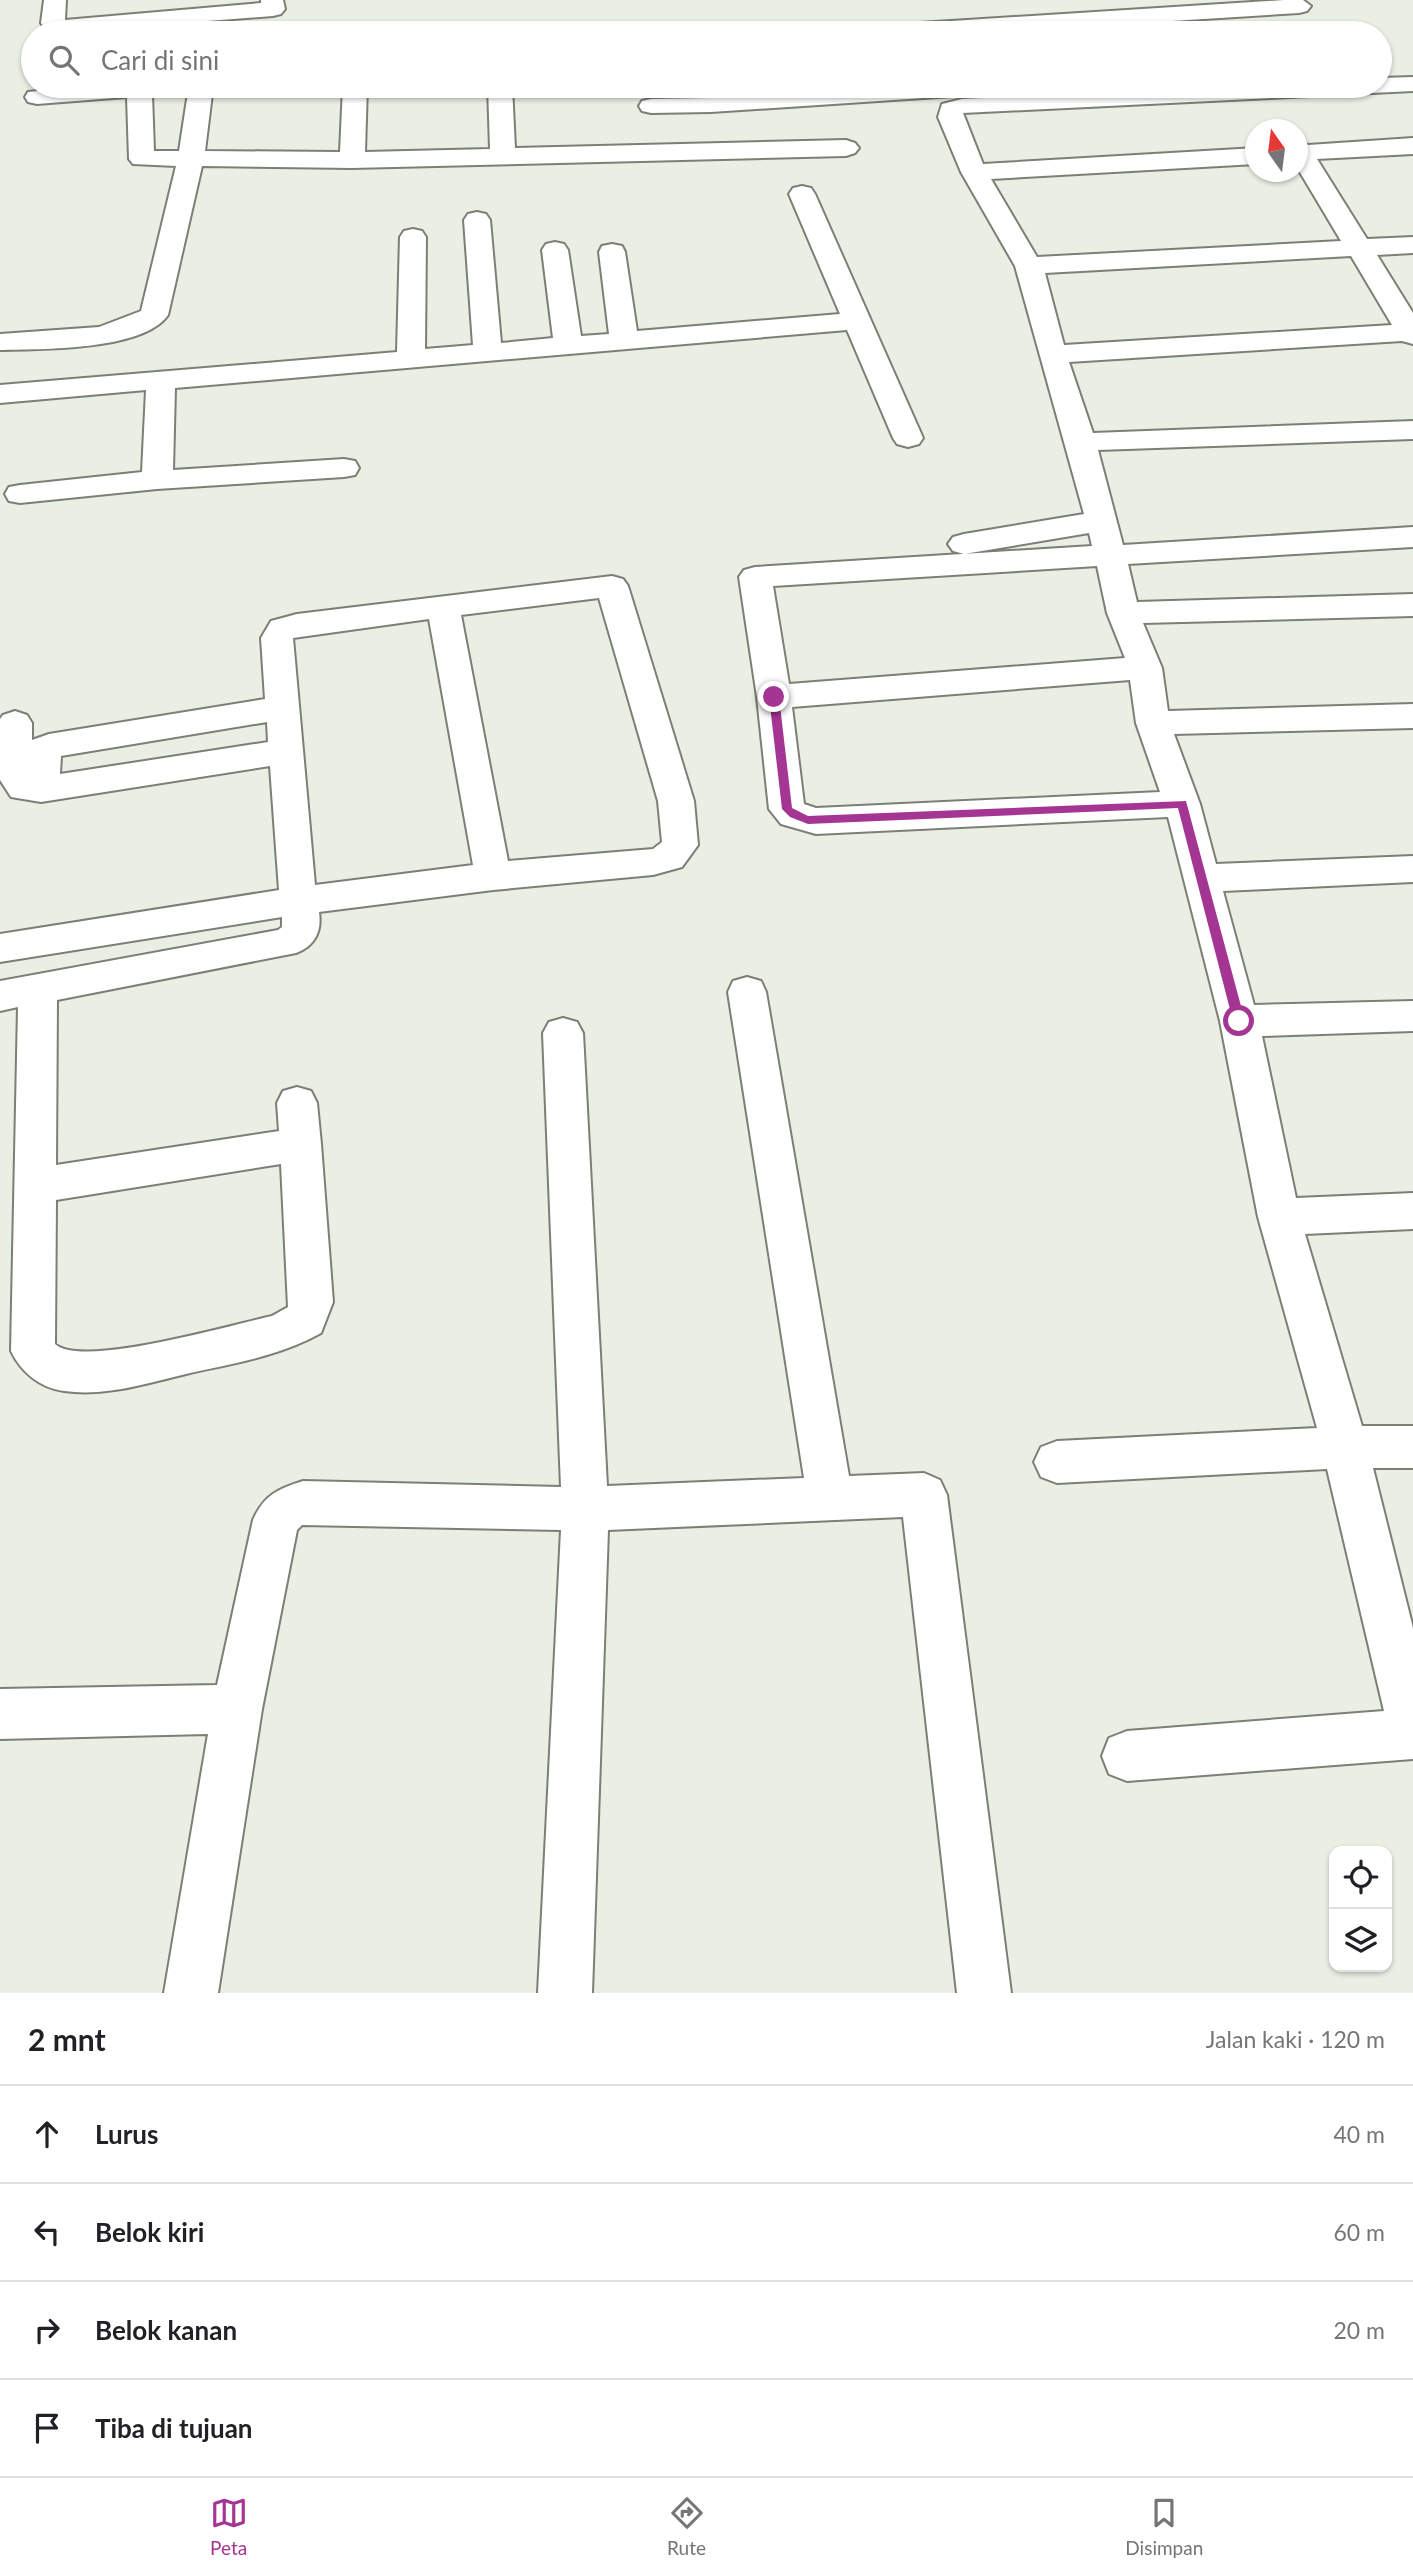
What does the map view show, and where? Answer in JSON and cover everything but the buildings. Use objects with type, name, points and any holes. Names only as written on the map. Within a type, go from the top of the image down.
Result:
[{"type":"street","points":[[53,21],[55,0]]},
{"type":"street","points":[[136,21],[273,9],[272,0]]},
{"type":"street","points":[[1128,21],[1302,10]]},
{"type":"street","points":[[1392,85],[1413,84]]},
{"type":"street","points":[[139,98],[142,159],[352,160],[846,148]]},
{"type":"street","points":[[0,342],[107,335],[138,326],[154,315],[191,158],[199,98]]},
{"type":"street","points":[[352,160],[355,98]]},
{"type":"street","points":[[501,98],[503,156]]},
{"type":"street","points":[[649,98],[659,153]]},
{"type":"street","points":[[663,98],[711,105],[820,98]]},
{"type":"street","points":[[1152,98],[962,106],[951,110],[950,117],[974,172],[1029,266],[1052,354],[1082,442],[1123,613],[1145,668],[1153,723],[1182,804],[1239,1021],[1279,1217],[1345,1447],[1413,1728]]},
{"type":"street","points":[[1272,98],[1282,117]]},
{"type":"street","points":[[1308,151],[1413,146]]},
{"type":"street","points":[[974,172],[1245,157]]},
{"type":"street","points":[[1052,354],[1412,333],[1308,168]]},
{"type":"street","points":[[802,194],[908,438]]},
{"type":"street","points":[[477,220],[488,353]]},
{"type":"street","points":[[411,360],[413,237]]},
{"type":"street","points":[[1029,266],[1413,245]]},
{"type":"street","points":[[555,250],[568,347]]},
{"type":"street","points":[[612,252],[624,341]]},
{"type":"street","points":[[0,394],[856,321]]},
{"type":"street","points":[[157,480],[161,380]]},
{"type":"street","points":[[1082,442],[1413,430]]},
{"type":"street","points":[[20,494],[157,480],[344,468]]},
{"type":"street","points":[[755,577],[1102,522]]},
{"type":"street","points":[[755,577],[1413,537]]},
{"type":"street","points":[[755,577],[774,697],[787,809],[794,815],[808,820],[1182,804]]},
{"type":"street","points":[[0,948],[298,901],[493,876],[653,862],[669,858],[680,845],[676,801],[612,586],[297,625],[283,629],[277,638],[298,901],[303,927],[298,937],[19,993],[35,1186],[33,1351],[45,1363],[62,1371],[108,1372],[281,1333],[306,1319],[312,1302],[297,1103]]},
{"type":"street","points":[[1123,613],[1413,605]]},
{"type":"street","points":[[443,606],[493,876]]},
{"type":"street","points":[[774,697],[1145,668]]},
{"type":"street","points":[[41,789],[44,749],[49,746],[282,708]]},
{"type":"street","points":[[1153,723],[1413,716]]},
{"type":"street","points":[[15,723],[15,776],[23,788],[41,789],[286,751]]},
{"type":"street","points":[[1202,878],[1413,869]]},
{"type":"street","points":[[747,992],[830,1499]]},
{"type":"street","points":[[1239,1021],[1413,1016]]},
{"type":"street","points":[[563,1033],[585,1509],[565,1993]]},
{"type":"street","points":[[35,1186],[301,1144]]},
{"type":"street","points":[[1279,1217],[1413,1211]]},
{"type":"street","points":[[1057,1462],[1345,1447],[1413,1447]]},
{"type":"street","points":[[191,1993],[237,1709],[275,1520],[287,1508],[303,1503],[585,1509],[924,1495],[984,1993]]},
{"type":"street","points":[[0,1714],[237,1709]]},
{"type":"street","points":[[1127,1756],[1413,1734]]},
{"type":"route","points":[[774,697],[787,809],[808,820],[1182,804],[1239,1021]]}]
